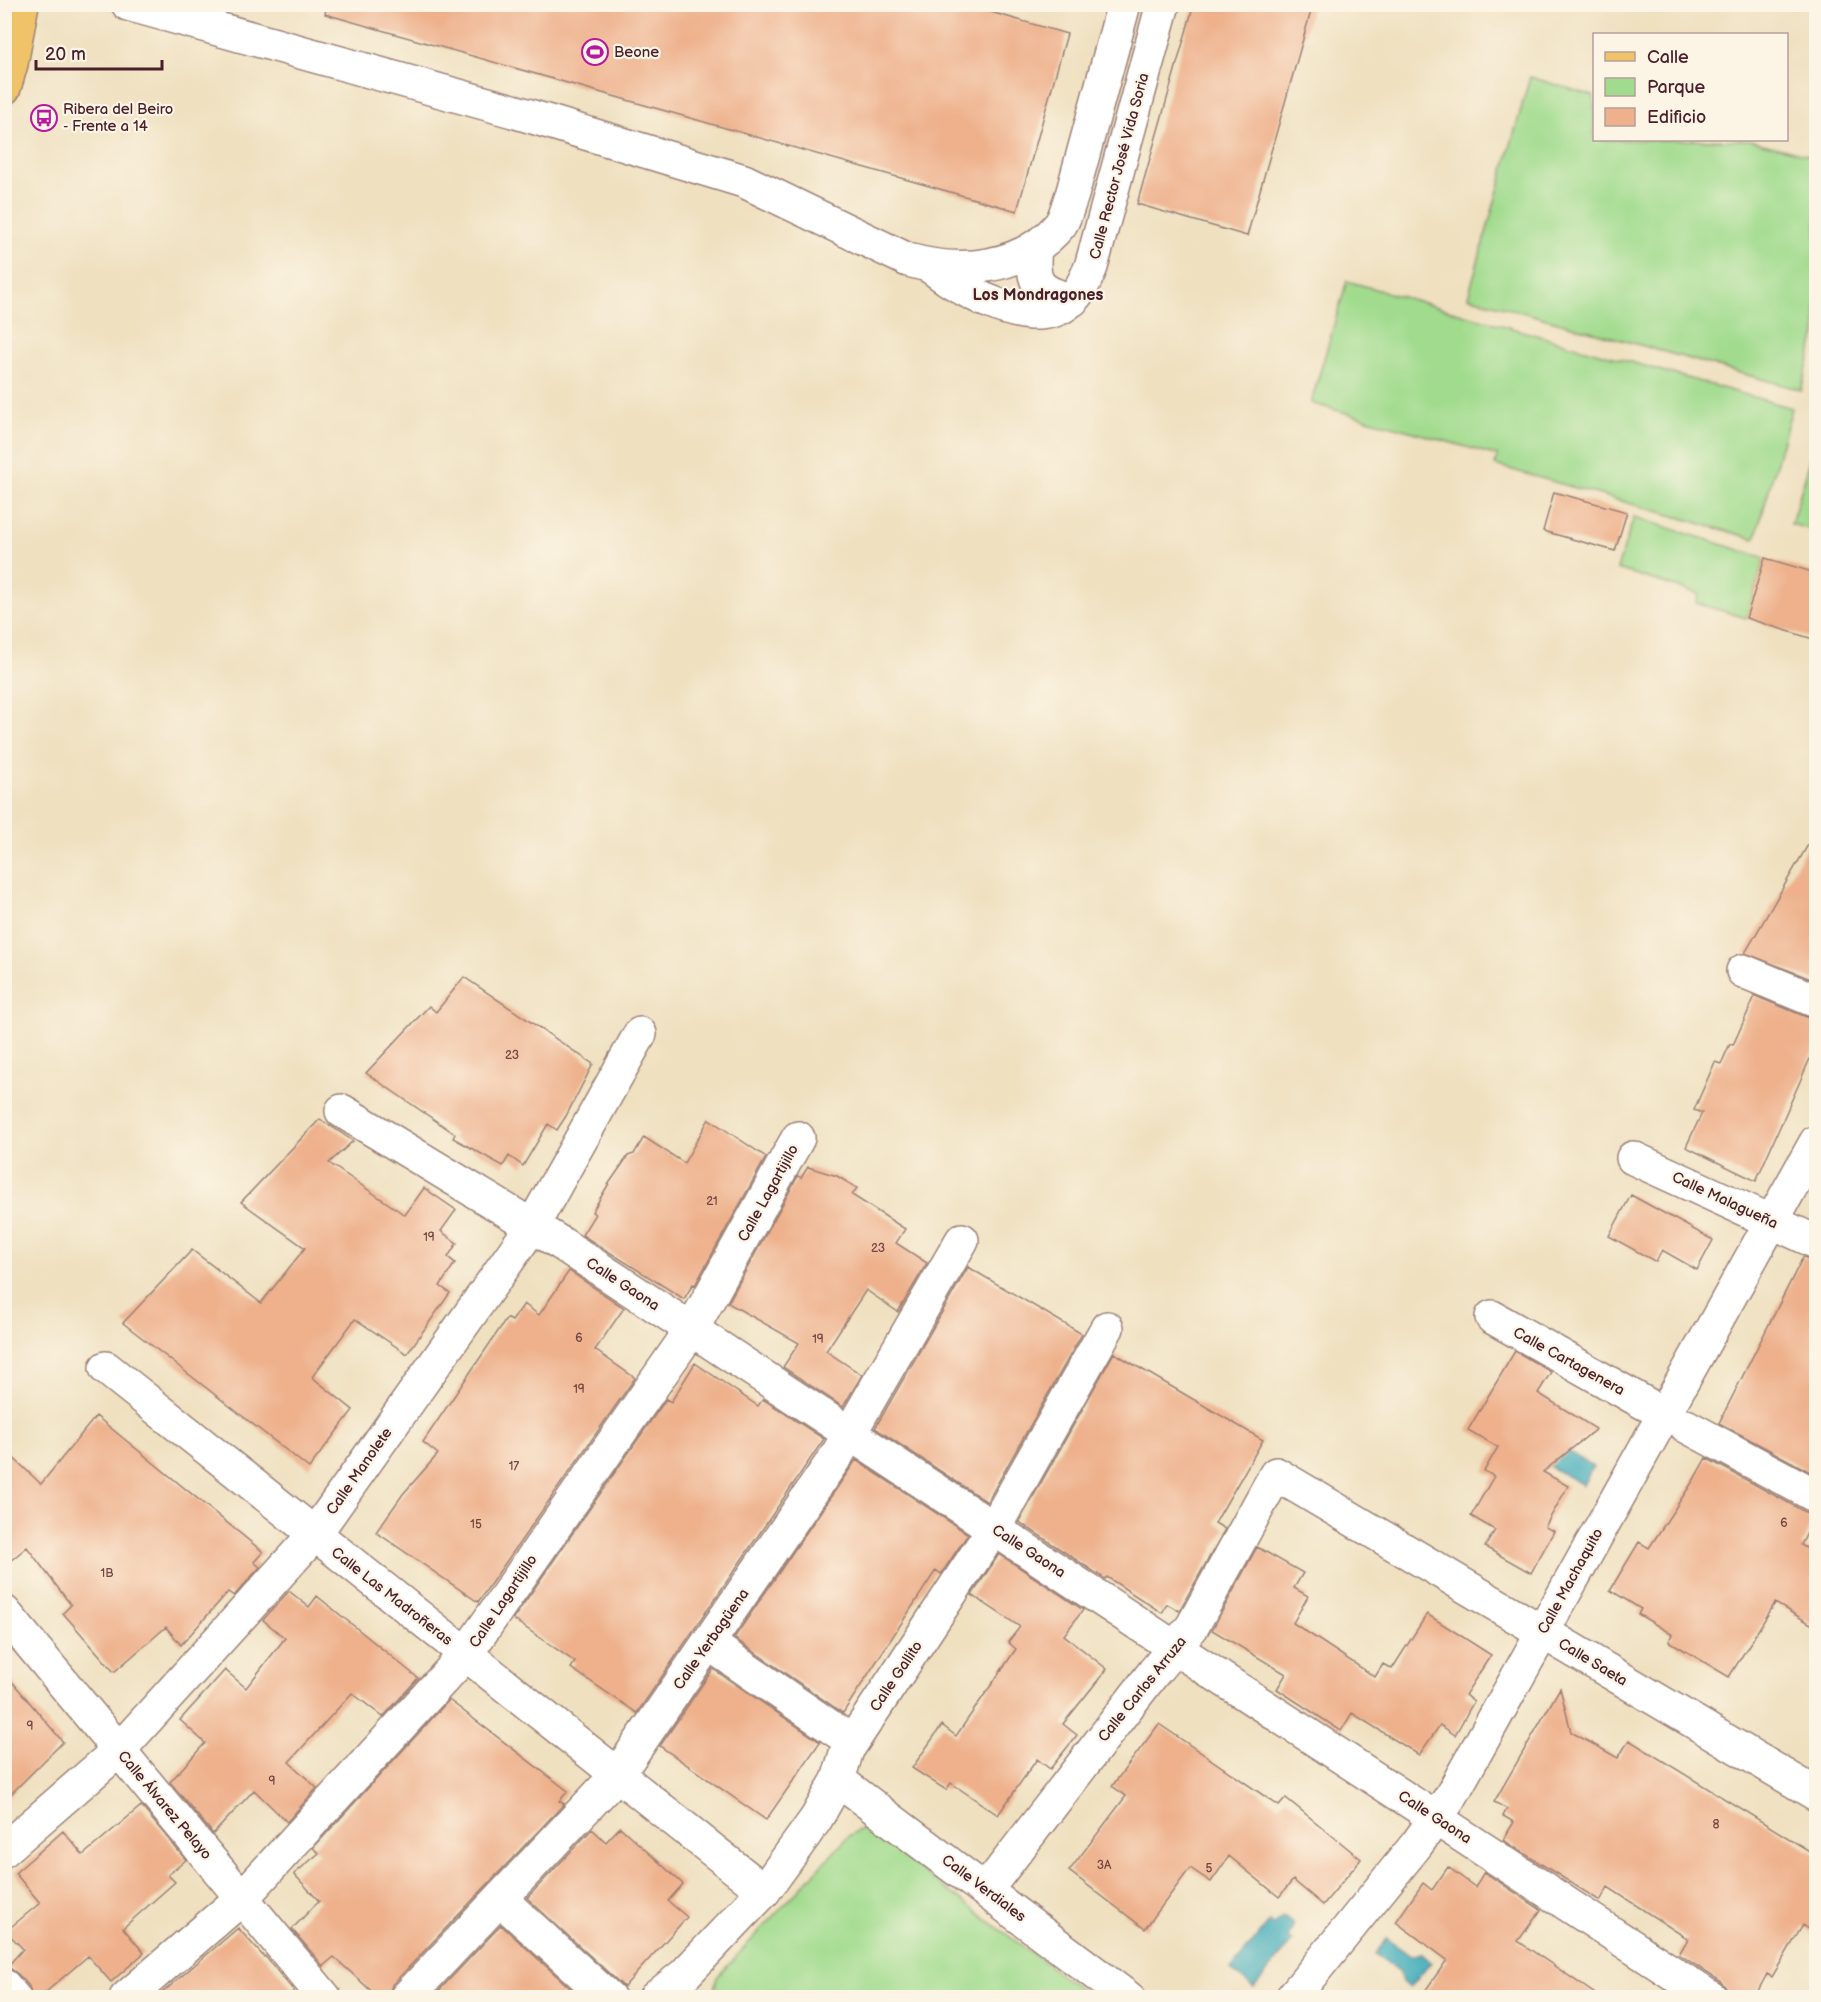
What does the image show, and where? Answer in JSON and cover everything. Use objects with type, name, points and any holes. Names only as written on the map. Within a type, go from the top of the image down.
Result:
[{"type":"main road","points":[[4,88],[14,53],[22,4]]},
{"type":"street","points":[[128,4],[513,111],[744,181],[908,260],[931,267],[961,268],[992,265],[1035,248],[1061,223],[1124,4]]},
{"type":"street","name":"Calle Rector José Vida Soria","points":[[1072,300],[1091,267],[1163,4]]},
{"type":"street","points":[[1035,248],[1035,274],[1041,289],[1054,296],[1072,300]]},
{"type":"street","points":[[931,267],[954,285],[1013,310],[1031,313],[1054,311],[1072,300]]},
{"type":"street","points":[[1743,971],[1816,1001]]},
{"type":"street","name":"Calle Manolete","points":[[4,1850],[119,1750],[314,1534],[533,1225],[640,1034]]},
{"type":"street","name":"Calle Gaona","points":[[342,1111],[533,1225],[1711,1998]]},
{"type":"street","name":"Calle Lagartijillo","points":[[126,1998],[242,1898],[466,1654],[692,1329],[798,1138]]},
{"type":"street","name":"Calle Machaquito","points":[[1292,1998],[1437,1818],[1450,1798],[1816,1142]]},
{"type":"street","name":"Calle Malagueña","points":[[1633,1158],[1816,1242]]},
{"type":"street","name":"Calle Yerbagüena","points":[[406,1998],[618,1774],[851,1434],[962,1240]]},
{"type":"street","name":"Calle Cartagenera","points":[[1492,1317],[1646,1404]]},
{"type":"street","name":"Calle Gallito","points":[[656,1998],[685,1986],[764,1891],[816,1819],[838,1780],[847,1750],[994,1528],[1107,1328]]},
{"type":"street","name":"Calle Las Madroñeras","points":[[106,1368],[764,1891]]},
{"type":"street","points":[[1686,1426],[1816,1496]]},
{"type":"street","name":"Calle Saeta","points":[[1276,1474],[1816,1794]]},
{"type":"street","name":"Calle Carlos Arruza","points":[[986,1890],[1154,1672],[1192,1627],[1276,1474]]},
{"type":"street","name":"Calle Álvarez Pelayo","points":[[4,1612],[326,1998]]},
{"type":"street","points":[[708,1643],[838,1732]]},
{"type":"street","name":"Calle Verdiales","points":[[838,1780],[1128,1998]]},
{"type":"street","points":[[500,1899],[609,1998]]},
{"type":"street","points":[[4,1986],[14,1998]]},
{"type":"green space","points":[[1530,77],[1593,96],[1593,141],[1755,141],[1816,157],[1816,334],[1801,390],[1468,297]]},
{"type":"green space","points":[[1347,281],[1792,408],[1755,539],[1495,465],[1498,456],[1311,403]]},
{"type":"green space","points":[[1816,441],[1816,531],[1791,524]]},
{"type":"green space","points":[[1634,517],[1765,558],[1746,618],[1696,603],[1699,594],[1617,569]]},
{"type":"green space","points":[[859,1830],[869,1831],[1090,1997],[717,1997],[714,1990],[717,1977],[850,1835]]},
{"type":"water","points":[[1553,1443],[1593,1466],[1583,1485],[1542,1462]]},
{"type":"water","points":[[1283,1917],[1294,1924],[1288,1938],[1292,1942],[1254,1988],[1231,1970],[1269,1922],[1273,1924]]},
{"type":"water","points":[[1387,1939],[1411,1956],[1421,1953],[1431,1962],[1410,1988],[1402,1982],[1399,1971],[1375,1954]]},
{"type":"building","points":[[327,4],[963,4],[1067,34],[1017,211],[325,14]]},
{"type":"building","points":[[1194,4],[1313,4],[1247,236],[1137,204]]},
{"type":"building","points":[[1554,492],[1627,512],[1615,551],[1543,531]]},
{"type":"building","points":[[1765,558],[1816,573],[1816,640],[1746,618]]},
{"type":"building","points":[[1816,831],[1816,981],[1745,953]]},
{"type":"building","points":[[464,977],[593,1064],[557,1130],[548,1124],[523,1166],[509,1156],[503,1166],[453,1138],[455,1134],[366,1073],[429,1006],[436,1012]]},
{"type":"building","points":[[1755,996],[1816,1019],[1816,1045],[1756,1181],[1686,1147],[1702,1113],[1694,1110],[1715,1062],[1721,1064],[1730,1044],[1733,1045]]},
{"type":"building","points":[[320,1119],[353,1141],[329,1163],[405,1215],[424,1188],[456,1210],[441,1231],[457,1243],[448,1257],[455,1263],[440,1286],[450,1293],[407,1354],[355,1319],[312,1377],[353,1410],[309,1468],[123,1323],[192,1250],[261,1303],[305,1248],[241,1202]]},
{"type":"building","points":[[709,1119],[766,1157],[695,1285],[693,1284],[684,1299],[582,1235],[595,1214],[592,1212],[608,1185],[628,1156],[634,1154],[644,1137],[684,1163]]},
{"type":"building","points":[[808,1167],[837,1176],[857,1188],[852,1195],[905,1229],[896,1243],[927,1263],[898,1312],[866,1290],[826,1351],[862,1375],[843,1407],[783,1367],[799,1343],[728,1303],[798,1176],[801,1178]]},
{"type":"building","points":[[1631,1195],[1713,1240],[1697,1270],[1662,1250],[1656,1262],[1609,1236]]},
{"type":"building","points":[[1803,1257],[1816,1261],[1816,1475],[1719,1423]]},
{"type":"building","points":[[968,1267],[1082,1334],[987,1502],[875,1428]]},
{"type":"building","points":[[569,1271],[624,1308],[595,1350],[635,1378],[478,1602],[376,1532],[403,1494],[438,1454],[423,1442],[507,1318],[512,1321],[524,1304],[539,1315]]},
{"type":"building","points":[[1515,1351],[1551,1372],[1538,1393],[1596,1429],[1543,1472],[1568,1486],[1545,1527],[1554,1531],[1531,1573],[1485,1547],[1495,1530],[1471,1516],[1494,1476],[1484,1471],[1498,1447],[1468,1430]]},
{"type":"building","points":[[1114,1353],[1263,1440],[1215,1523],[1225,1529],[1179,1611],[1167,1604],[1162,1613],[1107,1577],[1105,1579],[1019,1522]]},
{"type":"building","points":[[695,1363],[758,1406],[763,1399],[824,1439],[637,1713],[571,1668],[575,1662],[513,1619],[666,1399],[671,1402]]},
{"type":"building","points":[[96,1416],[263,1552],[254,1562],[260,1567],[234,1596],[228,1592],[181,1645],[166,1627],[114,1672],[63,1613],[71,1605],[27,1547],[4,1566],[4,1449],[41,1484]]},
{"type":"building","points":[[1706,1458],[1807,1513],[1816,1515],[1801,1545],[1816,1554],[1816,1627],[1775,1603],[1729,1677],[1669,1641],[1673,1635],[1638,1614],[1641,1609],[1610,1590],[1639,1542],[1649,1548]]},
{"type":"building","points":[[856,1460],[968,1534],[941,1574],[936,1570],[843,1713],[734,1638]]},
{"type":"building","points":[[1257,1547],[1303,1573],[1294,1588],[1308,1596],[1293,1623],[1375,1677],[1383,1664],[1392,1669],[1427,1614],[1491,1655],[1465,1695],[1474,1701],[1455,1735],[1440,1725],[1419,1755],[1352,1713],[1341,1731],[1277,1689],[1286,1674],[1212,1630]]},
{"type":"building","points":[[999,1554],[1083,1610],[1064,1635],[1107,1669],[1063,1724],[1077,1735],[1050,1769],[1037,1759],[998,1815],[951,1783],[946,1790],[912,1768],[942,1725],[956,1736],[1016,1649],[1008,1642],[1020,1627],[972,1595]]},
{"type":"building","points":[[289,1591],[309,1607],[317,1596],[418,1678],[383,1717],[352,1693],[289,1762],[317,1788],[287,1822],[254,1790],[213,1834],[170,1782],[205,1743],[180,1720],[225,1670],[246,1688],[285,1638],[263,1620]]},
{"type":"building","points":[[713,1669],[820,1742],[766,1820],[660,1746]]},
{"type":"building","points":[[4,1672],[63,1742],[4,1801]]},
{"type":"building","points":[[1560,1688],[1571,1732],[1618,1758],[1629,1740],[1816,1855],[1816,1934],[1803,1925],[1772,1977],[1767,1974],[1754,1998],[1729,1998],[1727,1989],[1721,1982],[1679,1954],[1688,1939],[1608,1887],[1600,1901],[1503,1840],[1514,1822],[1503,1816],[1507,1809],[1494,1802]]},
{"type":"building","points":[[449,1700],[568,1791],[559,1801],[564,1804],[392,1985],[388,1998],[379,1998],[334,1957],[323,1966],[292,1929],[319,1901],[294,1874],[319,1853],[313,1848]]},
{"type":"building","points":[[1159,1724],[1279,1806],[1286,1798],[1361,1859],[1323,1905],[1293,1880],[1279,1897],[1229,1856],[1211,1882],[1190,1868],[1145,1929],[1069,1871],[1126,1796],[1112,1786]]},
{"type":"building","points":[[141,1806],[186,1860],[168,1875],[175,1882],[123,1928],[144,1953],[111,1982],[88,1956],[39,1998],[32,1998],[29,1986],[18,1974],[6,1968],[23,1949],[6,1931],[40,1903],[15,1873],[63,1831],[83,1855]]},
{"type":"building","points":[[620,1827],[683,1884],[668,1901],[687,1917],[624,1987],[527,1898],[592,1829],[606,1842]]},
{"type":"building","points":[[1448,1867],[1475,1887],[1484,1872],[1541,1910],[1518,1941],[1601,1998],[1420,1998],[1447,1960],[1396,1922],[1423,1883],[1432,1890]]},
{"type":"building","points":[[501,1925],[581,1998],[432,1998]]},
{"type":"building","points":[[238,1928],[294,1991],[286,1998],[156,1998]]},
{"type":"place","name":"Beone","points":[[595,52]]},
{"type":"place","name":"Ribera del Beiro - Frente a 14","points":[[44,118]]},
{"type":"district","name":"Los Mondragones","points":[[1038,294]]}]
